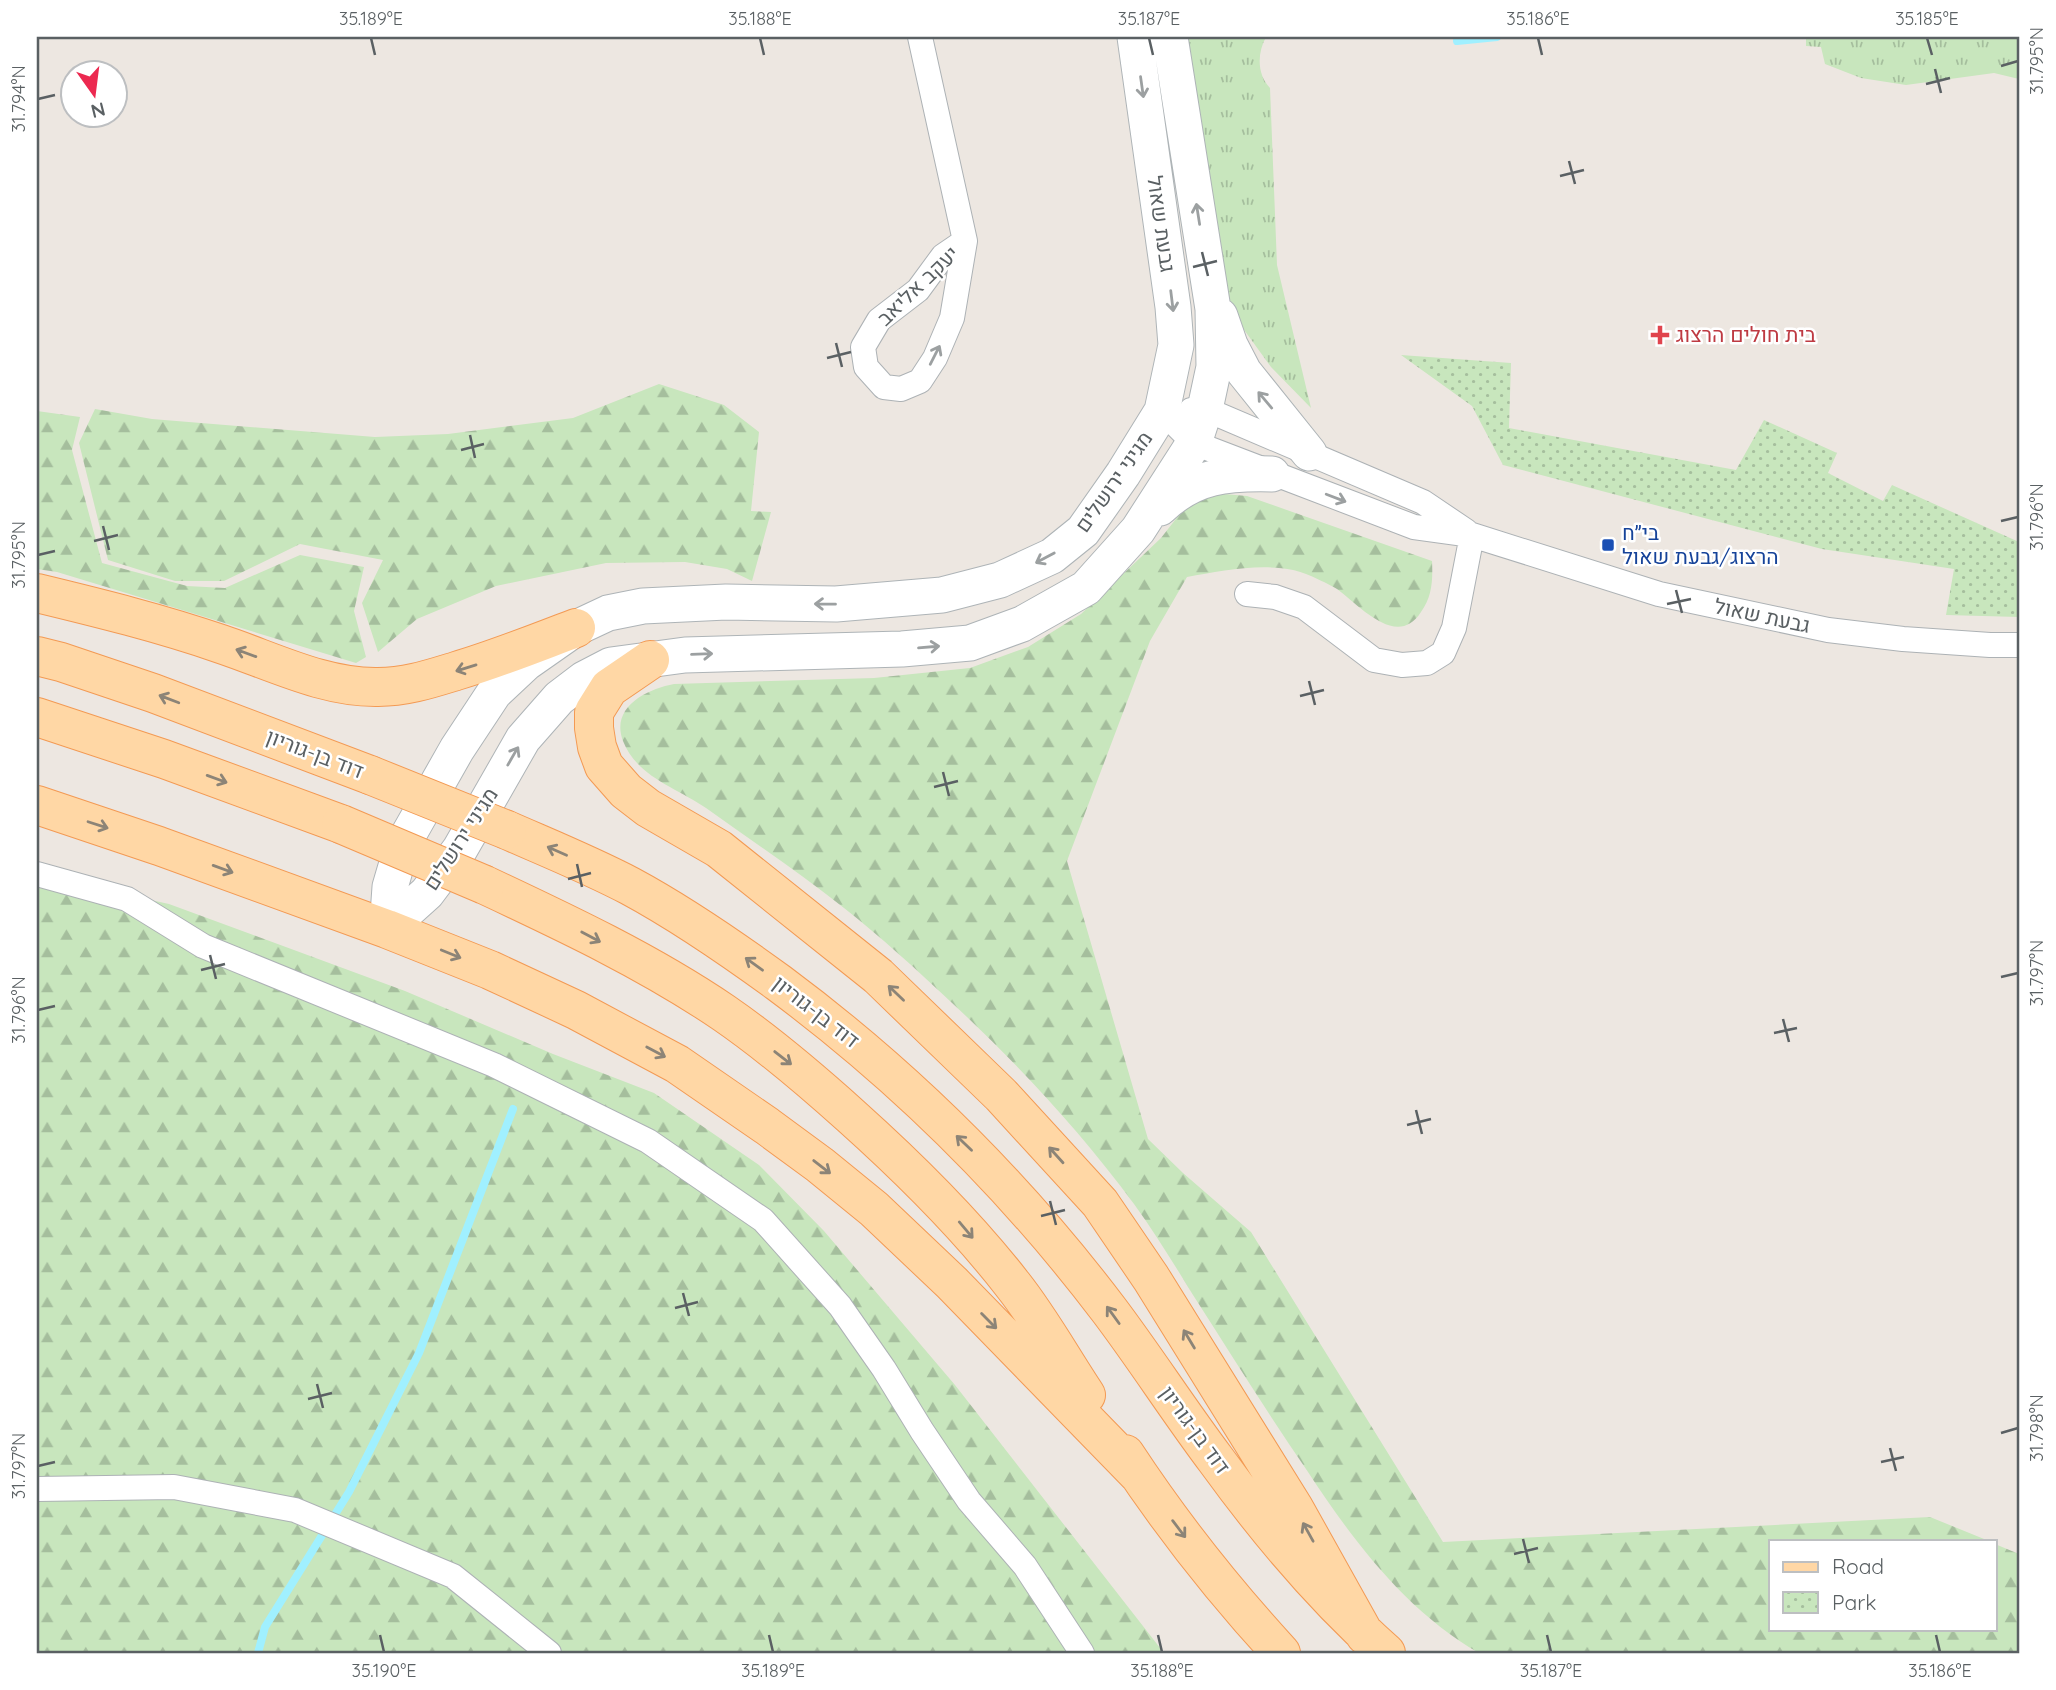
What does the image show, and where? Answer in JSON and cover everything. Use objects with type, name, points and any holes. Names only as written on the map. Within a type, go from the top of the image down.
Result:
[{"type":"main road","points":[[37,593],[113,611],[220,643],[326,681],[377,687],[413,684],[432,679],[576,628]]},
{"type":"main road","name":"דוד בן-גוריון","points":[[37,656],[153,693],[507,830],[629,885],[687,919],[800,998],[870,1055],[926,1106],[992,1170],[1050,1235],[1110,1311],[1216,1461],[1288,1551],[1376,1644]]},
{"type":"main road","points":[[650,660],[609,688],[594,712],[597,747],[604,766],[626,791],[719,849],[878,976],[1001,1095],[1100,1203],[1152,1278],[1376,1644]]},
{"type":"main road","points":[[37,717],[163,759],[341,824],[552,916],[656,971],[723,1013],[791,1064],[897,1157],[958,1220],[1014,1286],[1138,1474],[1199,1556],[1281,1653]]},
{"type":"main road","points":[[37,805],[387,929],[490,970],[576,1010],[677,1064],[767,1126],[874,1209],[920,1252],[1138,1474]]},
{"type":"street","name":"יעקב אליאב","points":[[920,37],[965,242],[952,318],[935,358],[920,381],[901,390],[884,387],[866,367],[863,347],[879,320],[918,290],[943,257],[965,242]]},
{"type":"street","name":"גבעת שאול","points":[[1135,37],[1176,345],[1162,411]]},
{"type":"street","name":"גבעת שאול","points":[[1170,37],[1214,334],[1214,368],[1205,410],[1194,443]]},
{"type":"street","points":[[1208,282],[1230,345],[1244,372],[1309,453]]},
{"type":"street","name":"גבעת שאול","points":[[1162,411],[1205,410],[1423,502],[1472,535]]},
{"type":"street","name":"גבעת שאול","points":[[1162,411],[1194,443],[1414,527],[1472,535],[1659,594],[1828,630],[1990,645],[2019,645]]},
{"type":"street","name":"מגיני ירושלים","points":[[387,929],[390,887],[402,846],[457,748],[494,693],[526,663],[576,628],[608,613],[643,606],[726,602],[836,604],[942,595],[1000,580],[1052,556],[1083,531],[1162,411]]},
{"type":"street","name":"מגיני ירושלים","points":[[387,929],[427,892],[460,849],[523,739],[559,698],[584,678],[611,665],[685,655],[902,649],[970,643],[1022,624],[1086,588],[1138,530],[1194,443]]},
{"type":"street","points":[[1138,530],[1178,492],[1203,480],[1231,473],[1272,474]]},
{"type":"street","points":[[1247,594],[1275,597],[1304,607],[1374,660],[1402,665],[1427,663],[1443,653],[1454,628],[1472,535]]},
{"type":"street","points":[[37,874],[127,900],[203,946],[494,1065],[648,1141],[763,1220],[840,1306],[969,1501],[1025,1566],[1082,1653]]},
{"type":"street","points":[[37,1489],[174,1488],[295,1510],[453,1576],[549,1653]]},
{"type":"green space","points":[[1184,37],[1266,37],[1260,64],[1263,77],[1270,88],[1277,265],[1311,408],[1271,367],[1242,327],[1220,279]]},
{"type":"green space","points":[[1806,37],[2019,37],[2019,79],[1994,73],[1906,85],[1861,78],[1825,64],[1821,47],[1806,46]]},
{"type":"green space","points":[[1401,355],[1511,363],[1509,428],[1736,470],[1764,420],[1837,453],[1828,473],[1883,501],[1892,485],[2019,542],[2019,617],[1946,615],[1954,569],[1822,549],[1503,465],[1472,406]]},
{"type":"green space","points":[[659,384],[724,405],[759,432],[751,511],[771,512],[752,581],[727,569],[685,562],[606,563],[496,586],[417,619],[378,652],[362,603],[383,560],[300,544],[224,581],[175,581],[108,560],[79,443],[95,409],[152,419],[375,437],[448,434],[573,418]]},
{"type":"green space","points":[[37,411],[80,417],[72,450],[102,563],[187,586],[225,588],[300,555],[364,567],[354,611],[366,657],[356,663],[57,572],[37,569]]},
{"type":"green space","points":[[1224,494],[1247,496],[1432,561],[1432,582],[1428,600],[1421,612],[1411,623],[1401,627],[1378,620],[1337,589],[1293,570],[1253,568],[1187,577],[1150,641],[1067,861],[1148,1139],[1251,1232],[1443,1542],[1930,1517],[1987,1540],[1769,1540],[1769,1630],[1996,1630],[1996,1544],[2019,1554],[2019,1653],[1479,1653],[1428,1617],[1383,1573],[1363,1549],[1278,1428],[1142,1215],[1092,1150],[1024,1074],[976,1025],[872,930],[706,808],[648,773],[629,753],[623,741],[620,729],[626,709],[643,695],[664,686],[874,678],[970,668],[1028,647],[1081,614],[1161,538],[1186,506],[1201,497]]},
{"type":"green space","points":[[37,875],[169,904],[405,991],[553,1054],[654,1093],[759,1165],[824,1231],[955,1385],[1164,1653],[37,1653]]},
{"type":"waterway","points":[[1457,41],[1497,37]]},
{"type":"waterway","points":[[258,1653],[265,1627],[349,1492],[419,1353],[513,1109]]},
{"type":"place","name":"בית חולים הרצוג","points":[[1660,335]]},
{"type":"place","name":"בי״ח הרצוג/גבעת שאול","points":[[1608,545]]}]
